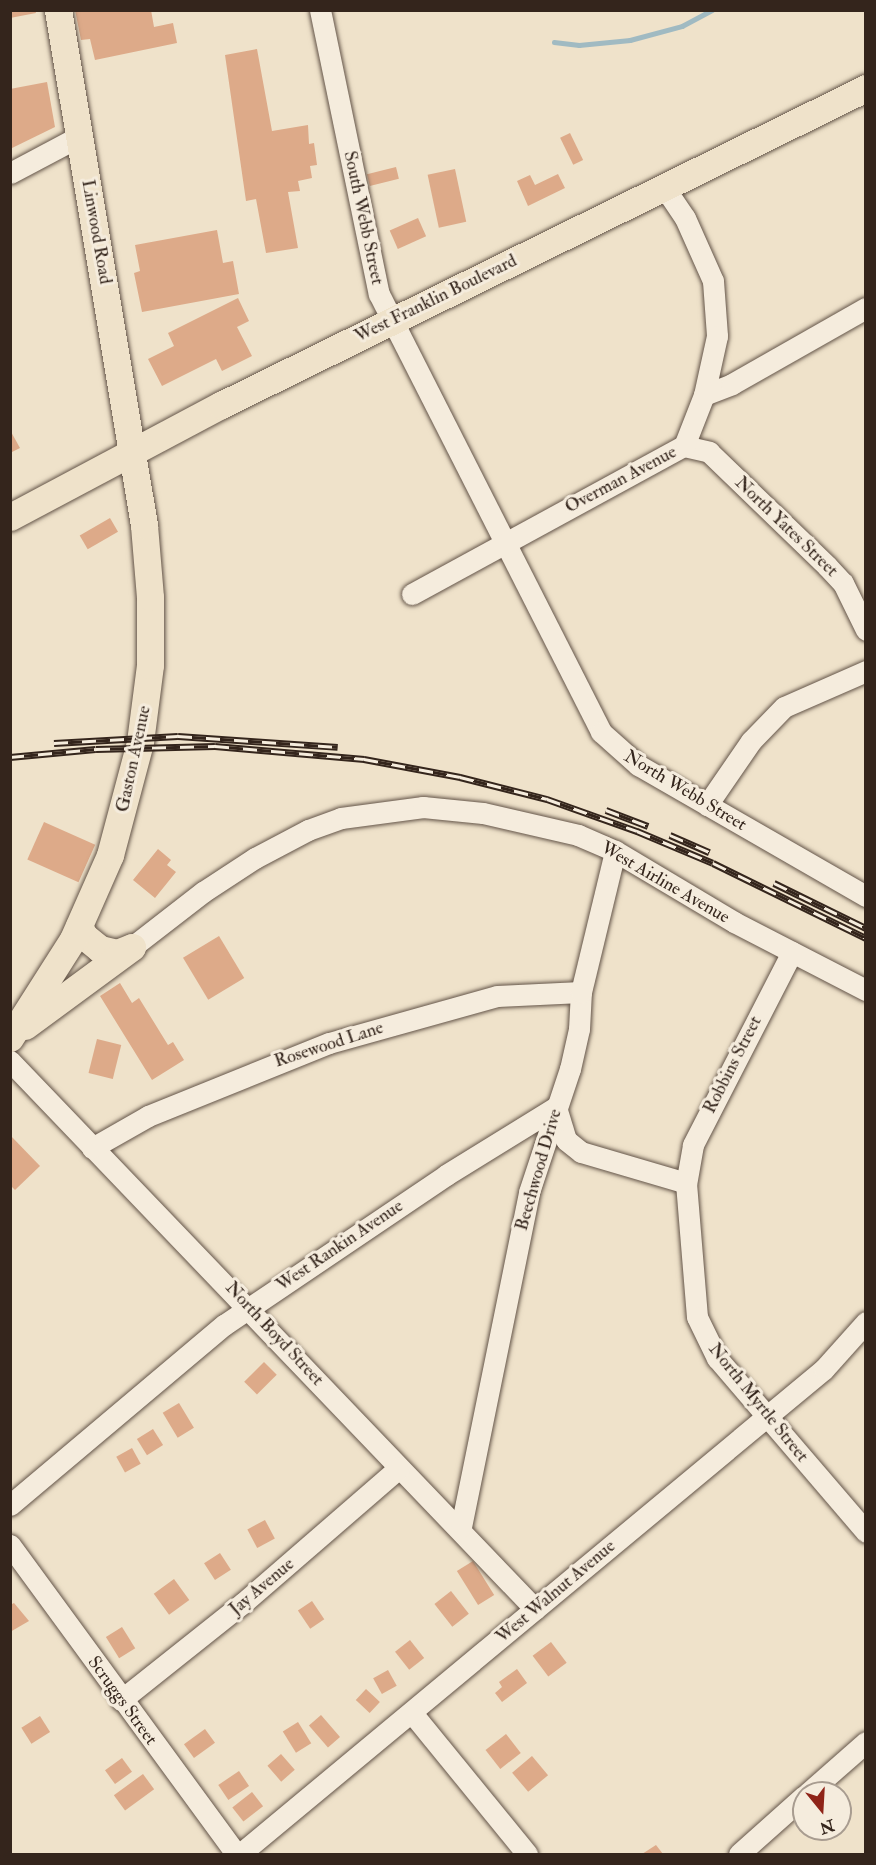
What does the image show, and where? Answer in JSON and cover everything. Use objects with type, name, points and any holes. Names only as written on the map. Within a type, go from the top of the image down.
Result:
[{"type":"main road","name":"Linwood Road","points":[[58,10],[133,453]]},
{"type":"main road","name":"West Franklin Boulevard","points":[[10,517],[393,322],[866,88]]},
{"type":"main road","name":"Gaston Avenue","points":[[11,1045],[79,926],[110,855],[127,798],[150,665],[147,554],[133,453]]},
{"type":"main road","points":[[79,926],[84,936],[100,949],[117,953],[132,947]]},
{"type":"main road","points":[[11,1045],[132,947]]},
{"type":"main road","points":[[61,961],[92,970],[109,966]]},
{"type":"street","name":"South Webb Street","points":[[320,10],[380,294],[504,542]]},
{"type":"street","points":[[10,173],[80,135]]},
{"type":"street","name":"Overman Avenue","points":[[412,594],[684,446],[704,395],[717,336],[713,280],[685,218],[664,188]]},
{"type":"street","points":[[704,395],[732,384],[866,308]]},
{"type":"street","name":"North Yates Street","points":[[684,446],[709,452],[827,566],[843,583],[866,630]]},
{"type":"street","name":"North Webb Street","points":[[504,542],[601,732],[638,765],[866,896]]},
{"type":"street","points":[[707,805],[751,741],[784,707],[866,671]]},
{"type":"street","name":"West Airline Avenue","points":[[132,947],[255,858],[308,830],[341,818],[423,807],[483,813],[578,836],[615,851],[792,952],[866,990]]},
{"type":"street","name":"Beechwood Drive","points":[[461,1527],[529,1192],[579,1029],[581,992],[615,851]]},
{"type":"street","name":"Robbins Street","points":[[686,1183],[693,1146],[792,952]]},
{"type":"street","name":"Rosewood Lane","points":[[92,1148],[156,1113],[329,1043],[497,996],[581,992]]},
{"type":"street","name":"North Boyd Street","points":[[11,1045],[92,1148],[249,1308],[399,1468],[461,1527],[536,1609]]},
{"type":"street","points":[[556,1107],[566,1140],[581,1152],[686,1183]]},
{"type":"street","name":"West Rankin Avenue","points":[[10,1505],[224,1324],[446,1175],[556,1107]]},
{"type":"street","name":"North Myrtle Street","points":[[686,1183],[697,1317],[717,1358],[866,1532]]},
{"type":"street","name":"West Walnut Avenue","points":[[238,1854],[412,1713],[767,1414],[824,1369],[866,1322]]},
{"type":"street","name":"Jay Avenue","points":[[121,1700],[252,1596],[399,1468]]},
{"type":"street","name":"Scruggs Street","points":[[10,1545],[121,1700],[238,1854]]},
{"type":"street","points":[[412,1713],[526,1854]]},
{"type":"street","points":[[822,1781],[866,1742]]},
{"type":"street","points":[[739,1854],[792,1807]]},
{"type":"building","points":[[10,10],[35,10],[36,13],[10,18]]},
{"type":"building","points":[[75,10],[151,10],[154,27],[173,23],[177,43],[95,60],[90,39],[81,40]]},
{"type":"building","points":[[257,49],[272,131],[308,125],[309,144],[314,143],[317,165],[310,166],[312,178],[298,181],[300,191],[288,192],[298,248],[266,253],[256,199],[246,201],[225,55]]},
{"type":"building","points":[[47,82],[55,127],[10,149],[10,89]]},
{"type":"building","points":[[570,133],[583,160],[573,165],[560,138]]},
{"type":"building","points":[[396,167],[399,179],[370,186],[367,174]]},
{"type":"building","points":[[455,169],[466,222],[439,228],[428,175]]},
{"type":"building","points":[[558,174],[565,188],[528,206],[517,181],[530,175],[535,185]]},
{"type":"building","points":[[418,218],[426,236],[398,249],[390,231]]},
{"type":"building","points":[[217,230],[223,263],[233,261],[239,294],[142,312],[134,273],[140,271],[135,245]]},
{"type":"building","points":[[238,298],[249,321],[237,327],[252,356],[222,371],[216,359],[162,386],[148,359],[174,346],[168,333]]},
{"type":"building","points":[[10,430],[20,448],[10,453]]},
{"type":"building","points":[[110,518],[118,532],[88,549],[80,536]]},
{"type":"building","points":[[44,822],[95,845],[78,882],[27,859]]},
{"type":"building","points":[[158,849],[171,860],[167,865],[176,872],[155,898],[133,880]]},
{"type":"building","points":[[219,936],[244,978],[208,1000],[183,958]]},
{"type":"building","points":[[120,983],[132,1003],[139,998],[168,1045],[173,1042],[184,1060],[152,1080],[100,996]]},
{"type":"building","points":[[97,1039],[121,1045],[113,1079],[89,1073]]},
{"type":"building","points":[[10,1135],[40,1166],[15,1190],[10,1185]]},
{"type":"building","points":[[264,1362],[277,1375],[257,1395],[244,1382]]},
{"type":"building","points":[[179,1403],[194,1428],[178,1438],[163,1413]]},
{"type":"building","points":[[153,1429],[163,1445],[147,1455],[137,1439]]},
{"type":"building","points":[[132,1448],[141,1464],[125,1472],[116,1457]]},
{"type":"building","points":[[265,1520],[275,1539],[257,1548],[247,1529]]},
{"type":"building","points":[[220,1553],[231,1570],[215,1580],[204,1563]]},
{"type":"building","points":[[473,1561],[494,1595],[478,1605],[457,1571]]},
{"type":"building","points":[[174,1579],[189,1600],[169,1615],[154,1594]]},
{"type":"building","points":[[451,1591],[469,1614],[452,1627],[434,1604]]},
{"type":"building","points":[[312,1601],[324,1619],[310,1629],[298,1611]]},
{"type":"building","points":[[14,1603],[29,1621],[10,1632],[10,1605]]},
{"type":"building","points":[[122,1627],[135,1648],[119,1658],[106,1637]]},
{"type":"building","points":[[410,1640],[424,1658],[409,1670],[395,1652]]},
{"type":"building","points":[[551,1642],[567,1663],[548,1677],[533,1656]]},
{"type":"building","points":[[517,1669],[527,1683],[502,1702],[495,1693],[502,1687],[499,1682]]},
{"type":"building","points":[[388,1670],[397,1686],[382,1694],[373,1678]]},
{"type":"building","points":[[366,1689],[380,1702],[370,1713],[356,1700]]},
{"type":"building","points":[[321,1715],[340,1737],[328,1747],[309,1725]]},
{"type":"building","points":[[40,1716],[50,1732],[31,1744],[21,1728]]},
{"type":"building","points":[[298,1722],[311,1743],[296,1753],[283,1732]]},
{"type":"building","points":[[205,1729],[215,1743],[194,1758],[184,1744]]},
{"type":"building","points":[[506,1734],[521,1753],[500,1769],[486,1750]]},
{"type":"building","points":[[281,1754],[295,1770],[281,1782],[267,1766]]},
{"type":"building","points":[[532,1756],[548,1775],[528,1792],[512,1773]]},
{"type":"building","points":[[122,1758],[132,1772],[115,1784],[105,1770]]},
{"type":"building","points":[[239,1771],[249,1786],[228,1800],[218,1785]]},
{"type":"building","points":[[143,1774],[154,1789],[125,1811],[114,1795]]},
{"type":"building","points":[[252,1792],[263,1806],[243,1822],[232,1807]]},
{"type":"building","points":[[656,1845],[663,1854],[642,1854]]},
{"type":"waterway","points":[[554,42],[579,45],[630,40],[682,26],[712,10]]},
{"type":"railway","points":[[54,743],[178,736],[338,747]]},
{"type":"railway","points":[[10,757],[96,749],[215,746],[364,759],[460,777],[547,799],[637,831],[713,863],[866,938]]},
{"type":"railway","points":[[606,810],[648,826]]},
{"type":"railway","points":[[670,835],[709,852]]},
{"type":"railway","points":[[774,883],[866,928]]}]
